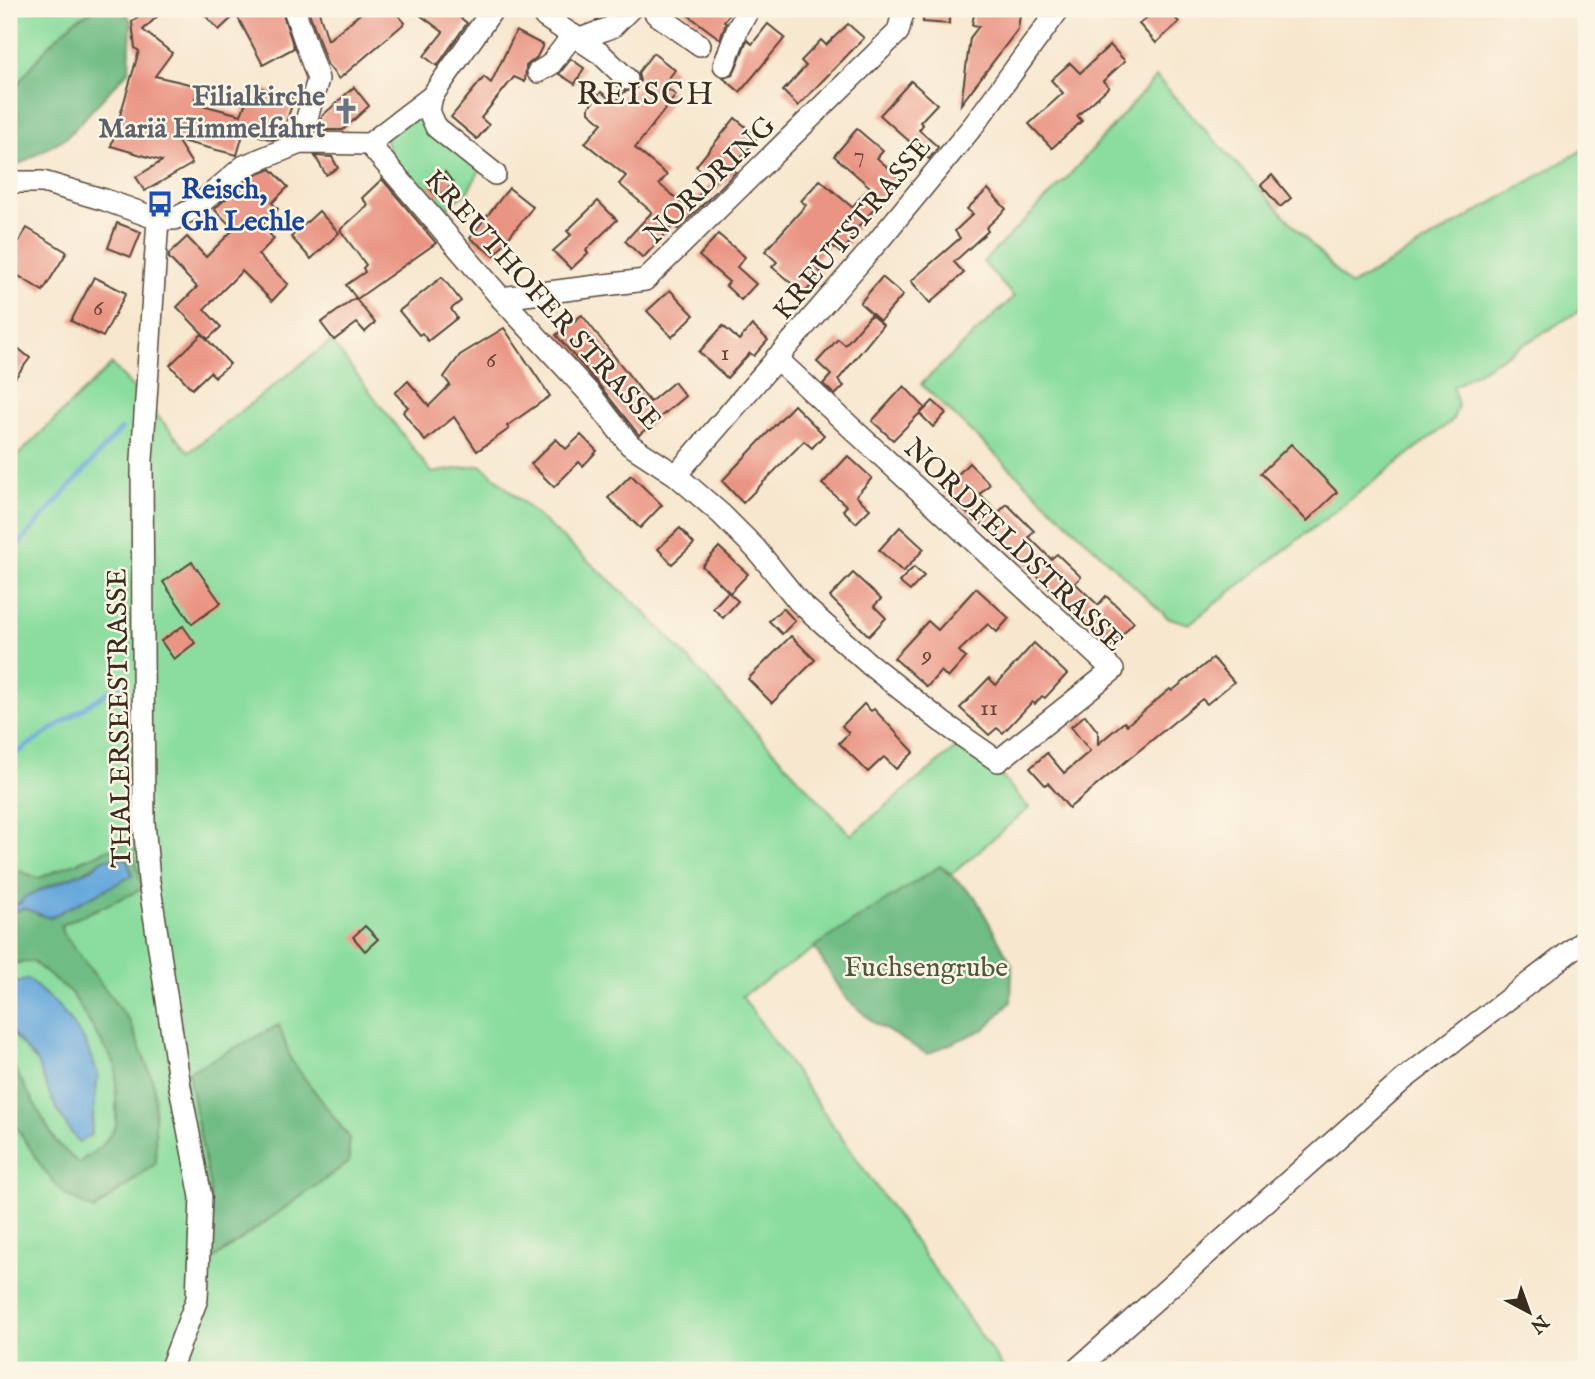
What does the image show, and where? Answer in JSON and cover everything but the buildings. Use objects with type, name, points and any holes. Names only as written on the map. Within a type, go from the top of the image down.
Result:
[{"type":"street","points":[[294,9],[318,79],[300,143]]},
{"type":"street","points":[[9,182],[43,182],[158,219],[174,219],[195,208],[244,166],[300,143],[369,144],[432,96],[493,9]]},
{"type":"street","points":[[540,9],[545,17],[601,54],[627,79]]},
{"type":"street","points":[[538,72],[550,65],[576,37],[612,27],[630,9]]},
{"type":"street","points":[[653,9],[656,14],[700,45]]},
{"type":"street","points":[[724,65],[738,28],[749,9]]},
{"type":"street","name":"NORDRING","points":[[500,299],[645,280],[898,32],[904,9]]},
{"type":"street","name":"KREUTSTRASSE","points":[[676,475],[880,239],[984,113],[1059,9]]},
{"type":"street","points":[[432,96],[429,111],[436,127],[495,174]]},
{"type":"street","name":"KREUTHOFER STRASSE","points":[[369,144],[500,299],[590,394],[630,445],[676,475],[721,514],[756,549],[799,602],[869,664],[942,722],[998,761]]},
{"type":"street","name":"THALERSEESTRASSE","points":[[158,219],[142,460],[144,822],[149,881],[201,1197],[197,1299],[170,1370]]},
{"type":"street","name":"NORDFELDSTRASSE","points":[[776,358],[1113,670],[998,761]]},
{"type":"street","points":[[1076,1370],[1402,1080],[1586,939]]},
{"type":"green space","points":[[9,9],[96,9],[59,36],[9,95]]},
{"type":"green space","points":[[96,9],[124,9],[131,21],[129,70],[67,137],[9,170],[9,95],[48,46],[75,20]]},
{"type":"green space","points":[[1156,77],[1350,286],[1586,148],[1586,307],[1453,387],[1458,405],[1453,420],[1189,624],[1167,617],[921,384],[1014,297],[983,262],[1067,178]]},
{"type":"green space","points":[[422,110],[447,126],[487,159],[467,192],[438,215],[393,163],[385,137]]},
{"type":"green space","points":[[331,341],[432,473],[481,465],[644,611],[851,835],[958,746],[997,771],[1029,808],[952,874],[940,866],[742,996],[1005,1370],[9,1370],[9,464],[112,364],[189,452]]},
{"type":"green space","points":[[131,840],[143,889],[61,925],[64,934],[130,1022],[154,1084],[156,1163],[94,1210],[64,1194],[43,1169],[9,1115],[9,1059],[56,1142],[78,1163],[102,1146],[116,1126],[116,1066],[72,994],[32,961],[9,964],[9,913],[23,908],[49,918],[132,875],[127,860],[102,860],[83,872],[35,892],[21,903],[9,906],[9,870],[39,878]]},
{"type":"green space","name":"Fuchsengrube","points":[[940,866],[975,897],[1012,965],[1011,1002],[985,1029],[927,1054],[874,1023],[846,998],[814,947]]},
{"type":"green space","points":[[279,1025],[291,1060],[349,1137],[349,1162],[208,1263],[210,1189],[188,1072]]},
{"type":"water","points":[[127,859],[132,876],[49,918],[24,908],[9,913],[9,906],[21,903],[24,897],[92,869],[102,860]]},
{"type":"water","points":[[28,979],[59,1007],[84,1040],[98,1074],[91,1135],[79,1142],[52,1100],[37,1062],[10,1031],[9,985]]},
{"type":"waterway","points":[[9,555],[121,429]]},
{"type":"waterway","points":[[9,758],[123,682]]},
{"type":"place","name":"Filialkirche Mariä Himmelfahrt","points":[[346,111]]},
{"type":"place","name":"Reisch, Gh Lechle","points":[[160,204]]},
{"type":"district","name":"REISCH","points":[[646,93]]}]
